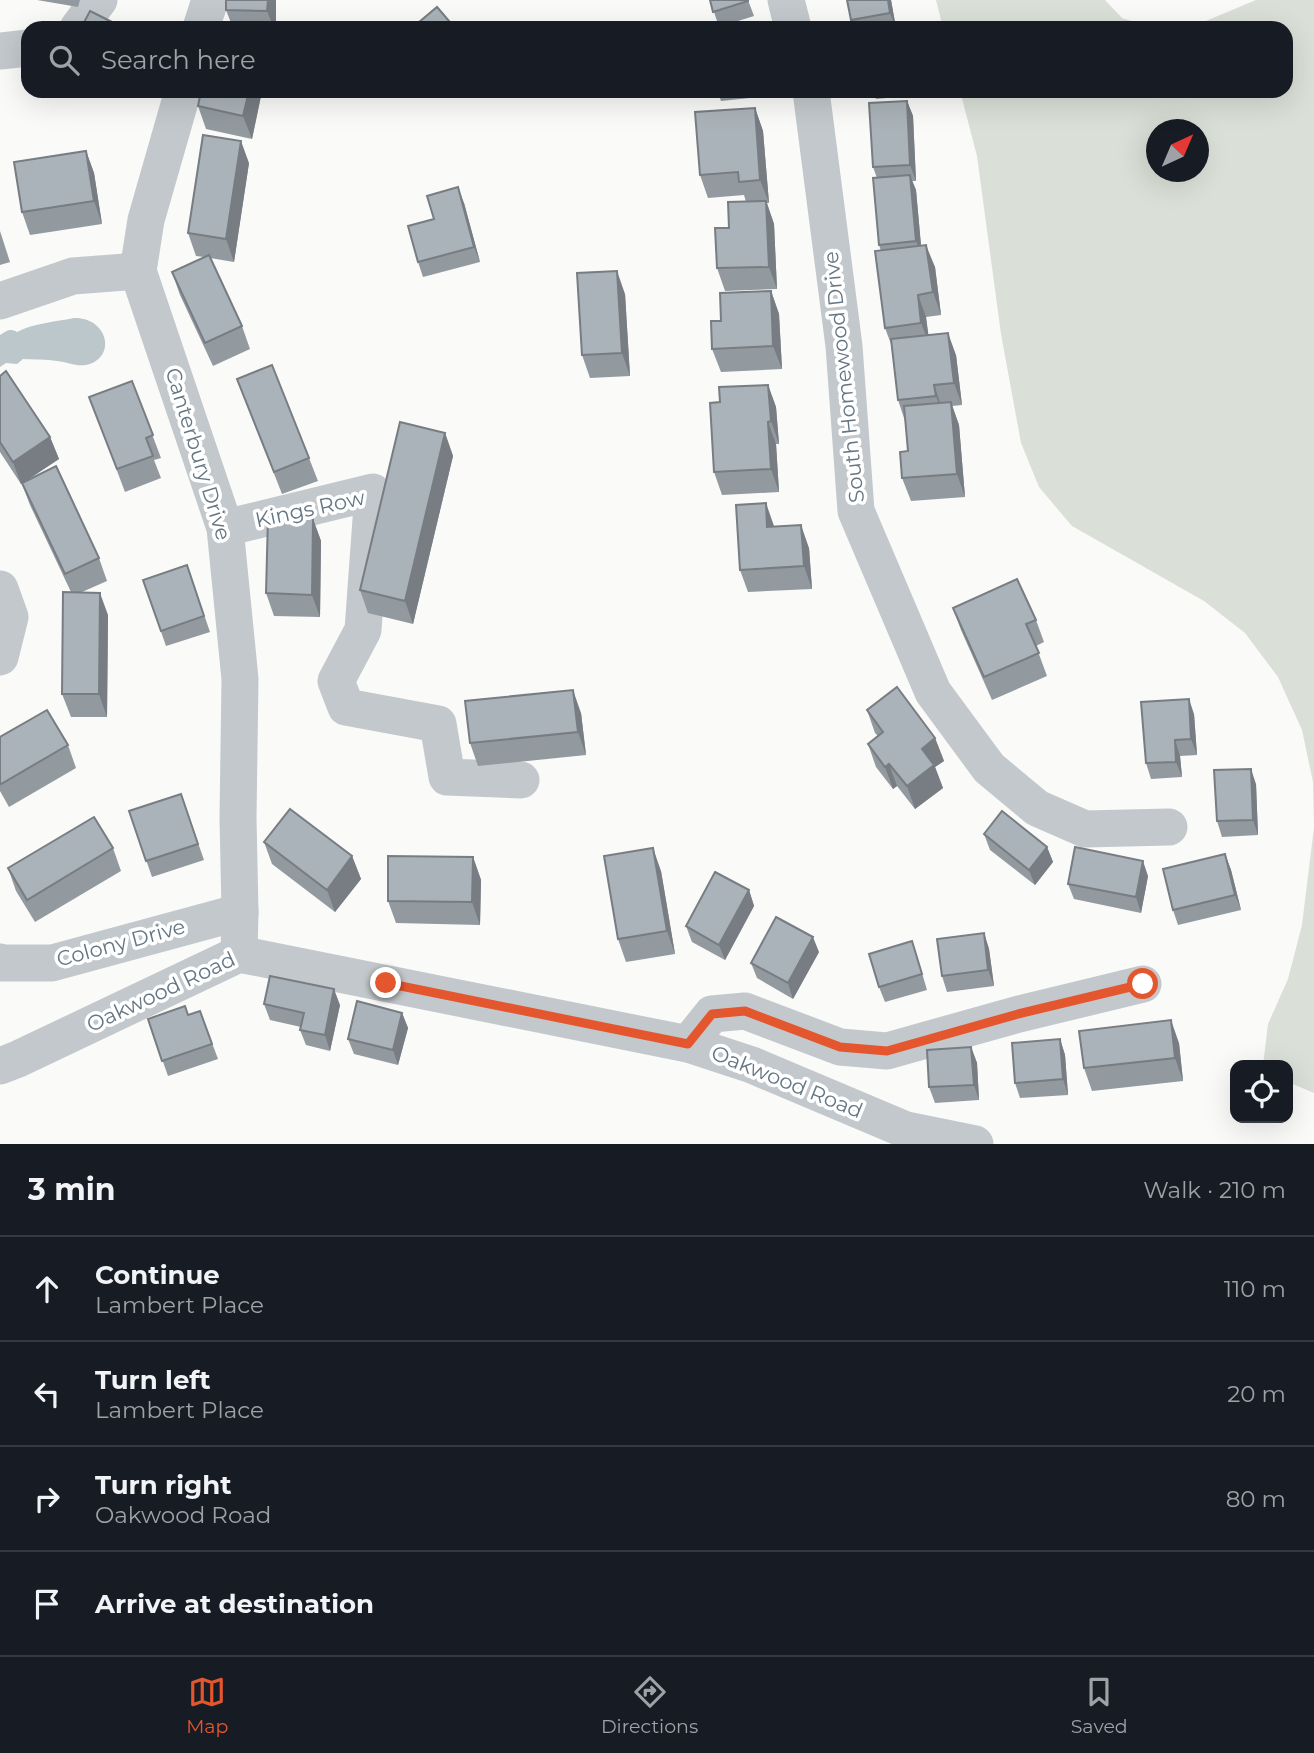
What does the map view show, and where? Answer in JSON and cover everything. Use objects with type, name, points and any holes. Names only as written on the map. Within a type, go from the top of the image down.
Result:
[{"type":"street","points":[[83,21],[99,0]]},
{"type":"street","points":[[203,21],[210,0]]},
{"type":"street","points":[[786,0],[791,21]]},
{"type":"street","points":[[0,51],[21,49]]},
{"type":"street","name":"Canterbury Drive","points":[[181,98],[146,220],[138,271],[225,528],[240,679],[239,954]]},
{"type":"street","name":"South Homewood Drive","points":[[812,98],[844,346],[856,511],[933,692],[989,768],[1037,808],[1085,829],[1169,828]]},
{"type":"street","points":[[0,301],[73,276],[138,271]]},
{"type":"street","name":"Kings Row","points":[[225,528],[373,492],[363,630],[336,681],[346,707],[438,724],[447,777],[521,780]]},
{"type":"street","points":[[0,589],[10,617],[0,657]]},
{"type":"street","name":"Colony Drive","points":[[0,962],[52,962],[240,912]]},
{"type":"street","name":"Oakwood Road","points":[[0,1066],[239,954],[688,1044],[752,1065],[906,1130],[975,1144]]},
{"type":"street","points":[[688,1044],[712,1014],[745,1011],[840,1047],[887,1051],[1018,1014],[1143,984]]},
{"type":"shaded area","points":[[936,0],[1105,0],[1122,18],[1131,21],[941,21]]},
{"type":"shaded area","points":[[1256,0],[1314,0],[1314,827],[1313,782],[1302,730],[1278,677],[1245,633],[1204,601],[1072,526],[1039,487],[1021,443],[1001,334],[977,156],[962,98],[1293,98],[1293,21],[1206,21]]},
{"type":"shaded area","points":[[74,318],[85,319],[100,329],[105,345],[98,359],[81,365],[23,359],[17,364],[6,363],[0,367],[0,335],[8,330],[17,332]]},
{"type":"shaded area","points":[[1314,827],[1314,1093],[1293,1084],[1293,1060],[1264,1060],[1268,1024],[1288,979],[1302,925]]},
{"type":"building","points":[[226,0],[268,0],[267,11],[226,10]]},
{"type":"building","points":[[710,0],[748,0],[748,1],[713,12]]},
{"type":"building","points":[[847,0],[888,0],[890,13],[851,20]]},
{"type":"building","points":[[437,7],[449,21],[420,21]]},
{"type":"building","points":[[90,11],[110,21],[85,21]]},
{"type":"building","points":[[200,98],[247,98],[243,116],[198,106]]},
{"type":"building","points":[[907,101],[910,165],[873,167],[869,103]]},
{"type":"building","points":[[755,108],[760,180],[739,182],[738,172],[700,175],[695,112]]},
{"type":"building","points":[[203,135],[241,141],[226,239],[188,233]]},
{"type":"building","points":[[86,151],[94,201],[22,212],[14,162]]},
{"type":"building","points":[[910,175],[916,241],[879,245],[873,178]]},
{"type":"building","points":[[458,187],[474,247],[418,262],[408,226],[434,219],[427,196]]},
{"type":"building","points":[[766,201],[769,267],[717,268],[715,228],[729,228],[728,202]]},
{"type":"building","points":[[926,245],[933,292],[918,295],[921,323],[885,328],[875,251]]},
{"type":"building","points":[[209,255],[242,326],[205,343],[172,272]]},
{"type":"building","points":[[617,271],[622,353],[582,355],[577,273]]},
{"type":"building","points":[[771,291],[773,346],[712,349],[711,321],[721,321],[720,293]]},
{"type":"building","points":[[948,333],[954,383],[934,385],[936,396],[898,400],[891,339]]},
{"type":"building","points":[[272,365],[309,458],[274,472],[237,379]]},
{"type":"building","points":[[6,371],[50,437],[13,462],[0,442],[0,376]]},
{"type":"building","points":[[132,381],[153,435],[146,438],[153,456],[117,469],[89,397]]},
{"type":"building","points":[[768,385],[771,469],[714,472],[710,403],[720,402],[719,387]]},
{"type":"building","points":[[951,402],[957,474],[902,478],[900,452],[908,451],[904,406]]},
{"type":"building","points":[[400,422],[445,433],[405,601],[360,590]]},
{"type":"building","points":[[56,466],[99,558],[65,574],[22,483]]},
{"type":"building","points":[[766,503],[767,527],[801,525],[804,566],[740,570],[736,505]]},
{"type":"building","points":[[268,517],[313,519],[312,595],[266,593]]},
{"type":"building","points":[[187,565],[204,616],[161,631],[143,580]]},
{"type":"building","points":[[1017,579],[1036,620],[1026,624],[1039,653],[984,677],[953,608]]},
{"type":"building","points":[[63,592],[100,593],[99,694],[62,694]]},
{"type":"building","points":[[897,687],[935,738],[922,749],[934,765],[907,786],[889,764],[885,767],[868,744],[883,732],[867,710]]},
{"type":"building","points":[[573,690],[578,732],[470,743],[465,701]]},
{"type":"building","points":[[1189,699],[1191,739],[1175,740],[1176,762],[1146,763],[1141,702]]},
{"type":"building","points":[[47,710],[68,745],[1,784],[0,737]]},
{"type":"building","points":[[1251,769],[1253,820],[1217,821],[1214,770]]},
{"type":"building","points":[[181,794],[198,844],[146,861],[129,811]]},
{"type":"building","points":[[290,809],[352,856],[327,890],[264,842]]},
{"type":"building","points":[[1002,811],[1047,847],[1029,870],[984,834]]},
{"type":"building","points":[[94,817],[113,848],[27,900],[8,868]]},
{"type":"building","points":[[1075,847],[1143,861],[1136,897],[1068,884]]},
{"type":"building","points":[[653,848],[667,931],[618,939],[604,856]]},
{"type":"building","points":[[1225,854],[1235,895],[1173,910],[1163,869]]},
{"type":"building","points":[[388,856],[473,857],[472,902],[388,901]]},
{"type":"building","points":[[715,872],[749,890],[719,945],[686,926]]},
{"type":"building","points":[[776,917],[813,937],[788,983],[751,963]]},
{"type":"building","points":[[984,933],[988,970],[942,976],[937,939]]},
{"type":"building","points":[[912,941],[922,974],[879,987],[869,954]]},
{"type":"building","points":[[270,976],[334,989],[325,1035],[300,1030],[304,1013],[264,1004]]},
{"type":"building","points":[[357,1001],[402,1013],[393,1050],[348,1039]]},
{"type":"building","points":[[185,1006],[188,1015],[200,1011],[212,1044],[162,1061],[148,1019]]},
{"type":"building","points":[[1171,1020],[1175,1058],[1084,1068],[1079,1031]]},
{"type":"building","points":[[1060,1039],[1063,1079],[1015,1083],[1012,1043]]},
{"type":"building","points":[[971,1047],[974,1085],[929,1087],[927,1050]]},
{"type":"route","points":[[386,983],[688,1044],[712,1014],[745,1011],[840,1047],[887,1051],[1018,1014],[1143,984]]}]
